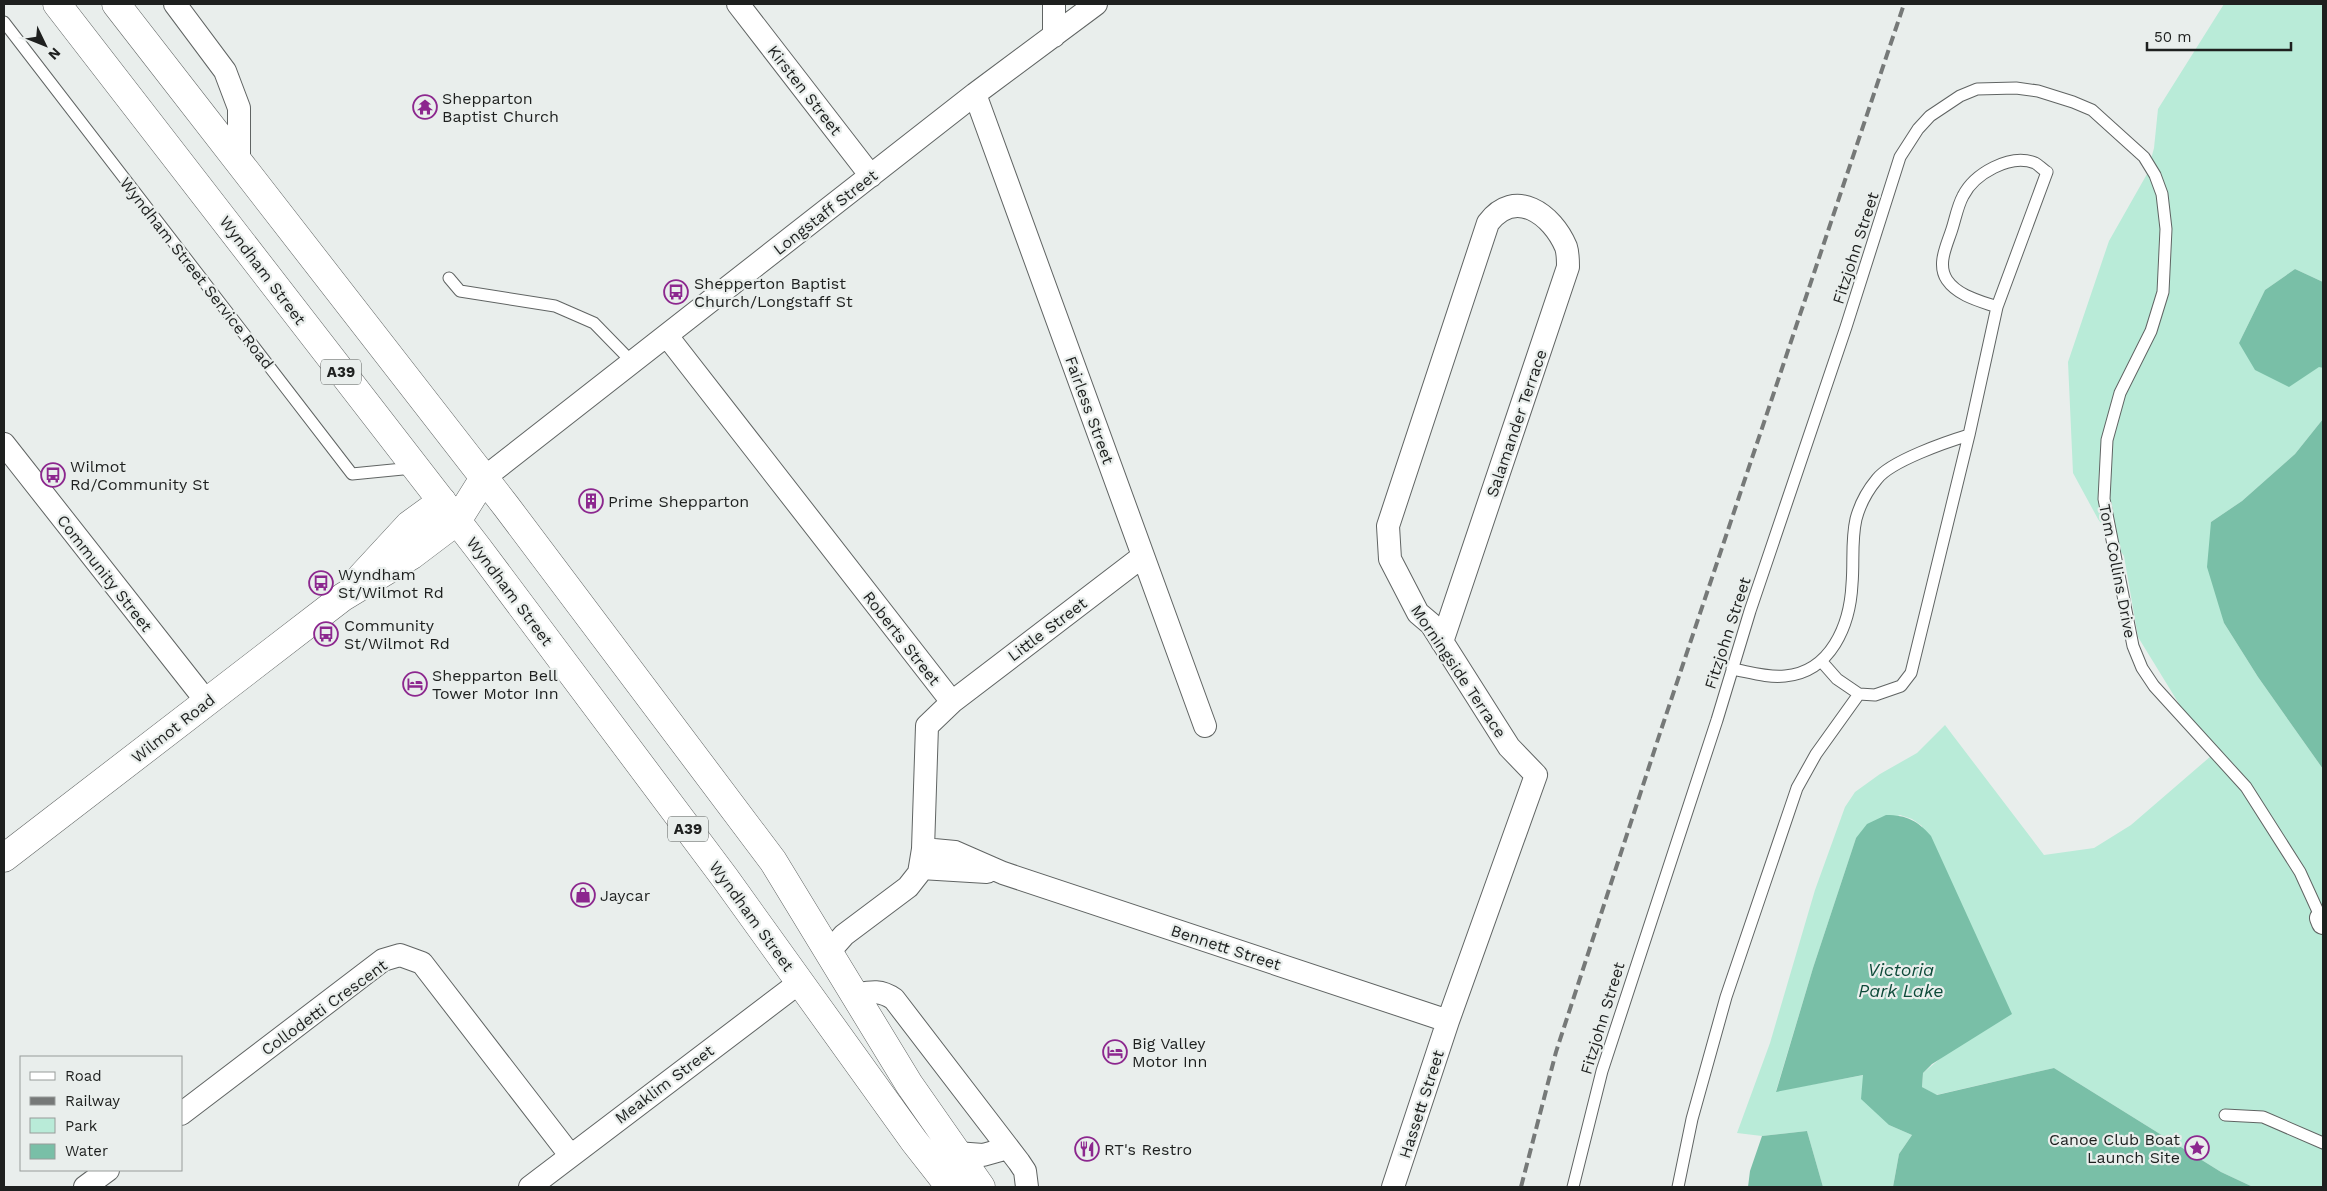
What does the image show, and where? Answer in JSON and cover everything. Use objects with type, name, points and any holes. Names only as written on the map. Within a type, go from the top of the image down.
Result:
[{"type":"main road","name":"Wyndham Street","points":[[57,4],[449,511],[725,878],[914,1141],[950,1187]]},
{"type":"main road","name":"A39","points":[[116,4],[484,478],[773,861],[908,1084],[981,1187]]},
{"type":"main road","name":"Wilmot Road","points":[[4,858],[343,597],[408,525],[449,511],[484,478]]},
{"type":"main road","points":[[800,982],[829,952]]},
{"type":"street","points":[[175,4],[226,71],[239,108],[239,162]]},
{"type":"street","name":"Kirsten Street","points":[[738,4],[871,176]]},
{"type":"street","points":[[1054,4],[1054,36]]},
{"type":"street","name":"Longstaff Street","points":[[484,478],[975,94],[1096,4]]},
{"type":"street","name":"Fairless Street","points":[[975,94],[1204,726]]},
{"type":"street","name":"Morningside Terrace","points":[[1448,1021],[1536,775],[1509,747],[1431,624],[1418,614],[1390,559],[1388,526],[1488,223],[1496,212],[1507,208],[1522,205],[1538,210]]},
{"type":"street","name":"Salamander Terrace","points":[[1442,642],[1568,267],[1566,248],[1538,210]]},
{"type":"street","name":"Roberts Street","points":[[667,336],[952,702],[927,726],[922,859]]},
{"type":"street","name":"Community Street","points":[[4,444],[207,702]]},
{"type":"street","name":"Little Street","points":[[952,702],[1143,556]]},
{"type":"street","name":"Bennett Street","points":[[922,859],[955,852],[1003,874],[1448,1021]]},
{"type":"street","points":[[829,952],[844,935],[914,881],[922,859]]},
{"type":"street","name":"Collodetti Crescent","points":[[182,1113],[383,960],[400,954],[422,963],[570,1156]]},
{"type":"street","name":"Meaklim Street","points":[[530,1187],[800,982]]},
{"type":"street","points":[[854,995],[876,991],[886,993],[894,999],[1025,1171],[1027,1187]]},
{"type":"street","name":"Hassett Street","points":[[1393,1187],[1448,1021]]},
{"type":"street","points":[[956,1153],[983,1155],[1008,1148]]},
{"type":"street","points":[[85,1187],[107,1171]]},
{"type":"lane","name":"Wyndham Street Service Road","points":[[4,22],[352,474],[415,468]]},
{"type":"lane","name":"Tom Collins Drive","points":[[1945,105],[1977,89],[2016,88],[2054,95],[2092,110],[2111,125],[2144,157],[2155,175],[2165,211],[2163,292],[2151,331],[2120,393],[2106,440],[2104,499],[2127,622],[2133,646],[2142,668],[2174,709],[2246,787],[2300,872],[2322,921]]},
{"type":"lane","name":"Fitzjohn Street","points":[[1573,1187],[1602,1070],[1900,157],[1918,128],[1945,105]]},
{"type":"lane","points":[[1822,662],[1837,679],[1859,694],[1875,695],[1901,686],[1911,673],[1969,434],[1997,307],[2047,172],[2034,163],[2018,161],[2002,164],[1983,173],[1973,182],[1963,196],[1943,256],[1943,270],[1947,280],[1956,290],[1997,307]]},
{"type":"lane","points":[[449,278],[460,291],[554,306],[594,323],[633,363]]},
{"type":"lane","points":[[1732,669],[1785,676],[1804,671],[1822,662],[1833,650],[1846,621],[1852,584],[1851,551],[1856,519],[1866,493],[1878,476],[1894,466],[1969,434]]},
{"type":"lane","points":[[1678,1187],[1692,1118],[1726,997],[1797,788],[1816,754],[1859,694]]},
{"type":"lane","points":[[2225,1115],[2263,1117],[2323,1143]]},
{"type":"green space","points":[[2224,4],[2323,4],[2323,282],[2295,269],[2265,290],[2239,343],[2323,368],[2323,419],[2295,454],[2242,501],[2211,522],[2224,623],[2258,677],[2323,769],[2323,1187],[2253,1187],[2221,1172],[2054,1068],[1936,1095],[1922,1087],[1923,1073],[1942,1057],[1922,826],[1912,819],[1900,815],[1856,838],[1813,968],[1776,1091],[1864,1075],[1889,1125],[1912,1135],[1899,1154],[1893,1187],[1823,1187],[1807,1131],[1762,1136],[1737,1133],[1770,1043],[1815,890],[1845,807],[1855,792],[1880,774],[1917,753],[1945,725],[2044,855],[2094,848],[2131,825],[2211,756],[2138,637],[2124,556],[2098,519],[2073,473],[2068,362],[2109,241],[2147,174],[2154,148],[2158,109]]},
{"type":"water","points":[[2295,269],[2323,282],[2323,368],[2319,367],[2289,387],[2255,370],[2239,343],[2265,290]]},
{"type":"water","points":[[2323,419],[2323,769],[2258,677],[2224,623],[2207,567],[2211,522],[2242,501],[2295,454]]},
{"type":"water","name":"Victoria Park Lake","points":[[1886,815],[1900,816],[1911,820],[1921,826],[1931,836],[2012,1014],[1932,1064],[1923,1073],[1922,1087],[1937,1095],[2054,1068],[2221,1172],[2253,1187],[1893,1187],[1899,1154],[1912,1135],[1889,1125],[1861,1099],[1863,1075],[1776,1092],[1813,968],[1856,838],[1867,824]]},
{"type":"water","points":[[1807,1131],[1823,1187],[1748,1187],[1750,1171],[1762,1136]]},
{"type":"railway","points":[[1521,1187],[1556,1052],[1661,730],[1904,4]]},
{"type":"place","name":"Shepparton Baptist Church","points":[[425,107]]},
{"type":"place","name":"Shepperton Baptist Church/Longstaff St","points":[[676,292]]},
{"type":"place","name":"Wilmot Rd/Community St","points":[[53,475]]},
{"type":"place","name":"Prime Shepparton","points":[[591,501]]},
{"type":"place","name":"Wyndham St/Wilmot Rd","points":[[321,583]]},
{"type":"place","name":"Community St/Wilmot Rd","points":[[326,634]]},
{"type":"place","name":"Shepparton Bell Tower Motor Inn","points":[[415,684]]},
{"type":"place","name":"Jaycar","points":[[583,895]]},
{"type":"place","name":"Big Valley Motor Inn","points":[[1115,1052]]},
{"type":"place","name":"Canoe Club Boat Launch Site","points":[[2197,1148]]},
{"type":"place","name":"RT's Restro","points":[[1087,1149]]}]
